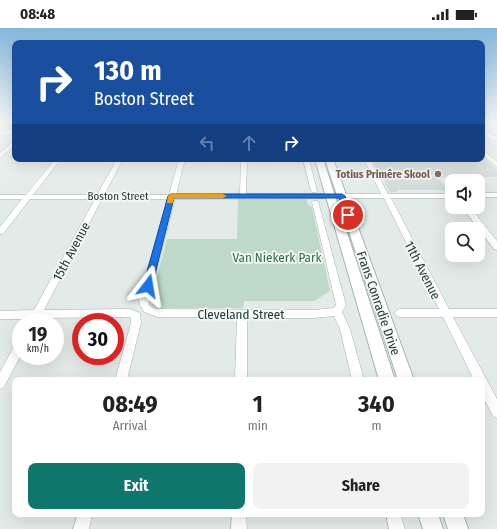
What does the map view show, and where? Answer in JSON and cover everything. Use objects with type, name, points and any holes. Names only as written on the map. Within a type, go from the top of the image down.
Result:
[{"type":"main road","name":"Frans Conradie Drive","points":[[320,162],[336,196],[405,377]]},
{"type":"main road","name":"Frans Conradie Drive","points":[[329,162],[336,196],[386,377]]},
{"type":"main road","points":[[429,517],[433,529]]},
{"type":"main road","points":[[454,517],[458,529]]},
{"type":"street","points":[[0,156],[11,145]]},
{"type":"street","points":[[485,154],[497,165]]},
{"type":"street","points":[[0,232],[56,162]]},
{"type":"street","name":"15th Avenue","points":[[38,313],[118,162]]},
{"type":"street","points":[[171,196],[181,162]]},
{"type":"street","points":[[243,196],[244,162]]},
{"type":"street","points":[[307,162],[314,190]]},
{"type":"street","name":"11th Avenue","points":[[369,162],[478,377]]},
{"type":"street","points":[[485,195],[497,195]]},
{"type":"street","name":"Cleveland Street","points":[[171,196],[144,299],[144,306],[146,309],[158,314],[337,312]]},
{"type":"street","name":"Boston Street","points":[[0,197],[445,196]]},
{"type":"street","points":[[316,202],[341,305],[337,312],[345,329],[357,377]]},
{"type":"street","points":[[471,214],[497,247]]},
{"type":"street","points":[[400,313],[497,312]]},
{"type":"street","points":[[64,316],[130,313],[136,316],[136,324],[122,377]]},
{"type":"street","points":[[241,377],[242,313]]},
{"type":"street","points":[[0,315],[12,316]]},
{"type":"street","points":[[0,384],[12,361]]},
{"type":"street","points":[[485,390],[497,412]]},
{"type":"street","points":[[81,529],[84,517]]},
{"type":"street","points":[[239,517],[239,529]]},
{"type":"street","points":[[394,517],[397,529]]},
{"type":"shaded area","name":"Totius Primêre Skool","points":[[485,159],[497,170],[497,177],[485,177],[485,174],[445,174],[445,177],[438,177],[445,187],[445,191],[398,190],[396,192],[390,192],[374,162],[485,162]]},
{"type":"green space","name":"Van Niekerk Park","points":[[238,199],[307,199],[307,204],[312,207],[330,291],[314,301],[244,301],[243,308],[159,308],[153,306],[151,300],[167,239],[237,239]]},
{"type":"slow traffic","points":[[170,201],[171,196],[223,196]]},
{"type":"place","name":"Totius Primêre Skool","points":[[438,174]]},
{"type":"route","points":[[148,286],[171,196],[342,196],[348,215]]}]
